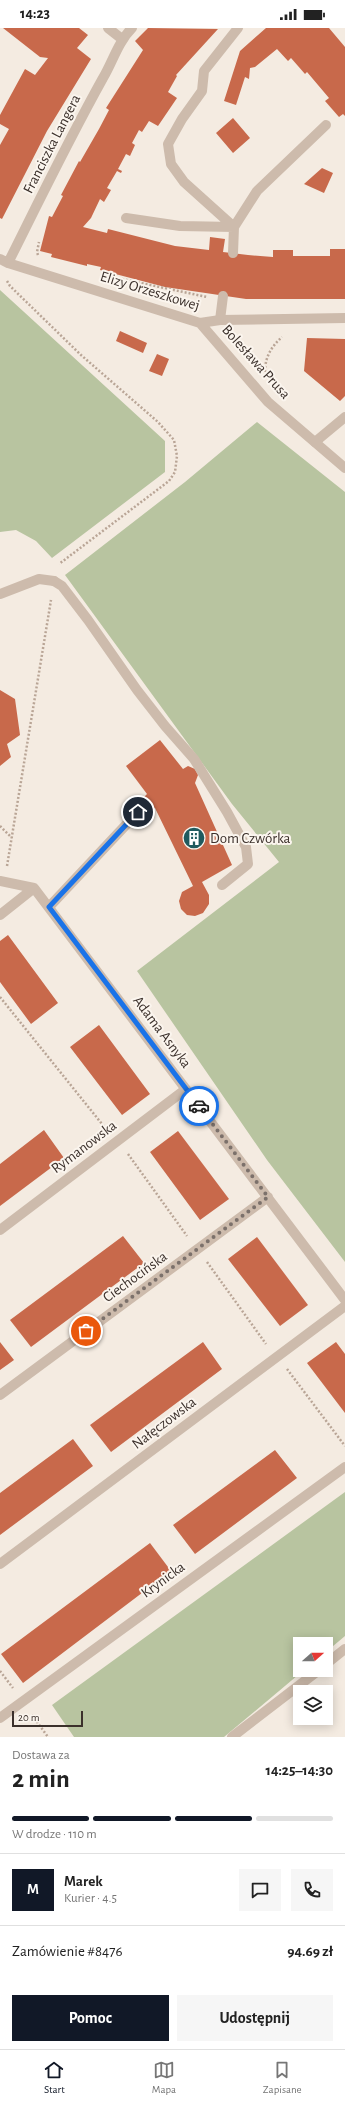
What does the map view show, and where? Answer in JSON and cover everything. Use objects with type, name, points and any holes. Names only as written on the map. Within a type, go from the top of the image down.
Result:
[{"type":"street","points":[[108,28],[122,39]]},
{"type":"street","name":"Franciszka Langera","points":[[4,261],[70,137],[112,63],[122,39],[132,28]]},
{"type":"street","points":[[234,227],[184,182],[171,164],[168,144],[182,119],[202,90],[204,71],[238,28]]},
{"type":"street","points":[[233,253],[234,227],[257,191],[326,125]]},
{"type":"street","points":[[126,218],[180,226],[234,227]]},
{"type":"street","name":"Elizy Orzeszkowej","points":[[4,261],[200,322],[220,320],[345,318]]},
{"type":"street","points":[[220,320],[223,296]]},
{"type":"street","name":"Bolesława Prusa","points":[[200,322],[268,402],[345,468]]},
{"type":"street","points":[[315,442],[345,417]]},
{"type":"street","points":[[0,594],[39,579],[54,580],[62,586],[88,620],[142,696],[194,759],[227,812],[246,847],[248,864],[222,885]]},
{"type":"street","points":[[49,907],[138,812]]},
{"type":"street","points":[[2,881],[34,888]]},
{"type":"street","points":[[0,915],[34,888]]},
{"type":"street","name":"Adama Asnyka","points":[[34,888],[345,1300]]},
{"type":"street","name":"Rymanowska","points":[[0,1230],[186,1089]]},
{"type":"street","name":"Ciechocińska","points":[[0,1395],[268,1197]]},
{"type":"street","name":"Nałęczowska","points":[[0,1564],[345,1306]]},
{"type":"street","name":"Krynicka","points":[[0,1718],[345,1467]]},
{"type":"street","points":[[333,1658],[345,1649]]},
{"type":"street","points":[[232,1737],[310,1677]]},
{"type":"path","points":[[10,286],[81,355],[158,422],[174,440],[177,456],[175,472],[169,481],[56,566]]},
{"type":"path","points":[[266,374],[265,363],[273,345],[286,335]]},
{"type":"path","points":[[2,881],[12,838],[50,609]]},
{"type":"path","points":[[0,826],[12,838]]},
{"type":"path","points":[[0,997],[130,1157],[276,1358],[286,1368],[345,1446]]},
{"type":"green space","points":[[0,290],[165,441],[165,472],[52,558],[36,541],[16,530],[0,532]]},
{"type":"green space","points":[[257,422],[345,492],[345,1262],[267,1160],[137,971],[279,862],[232,804],[65,575],[185,482]]},
{"type":"green space","points":[[345,1492],[345,1636],[333,1646],[333,1637],[293,1637],[293,1677],[296,1677],[224,1737],[74,1737],[52,1705]]},
{"type":"building","points":[[3,28],[79,28],[88,35],[77,48],[91,59],[47,131],[2,219],[0,218],[0,145],[9,129],[0,124],[0,115],[25,69],[35,75],[48,58],[40,57]]},
{"type":"building","points":[[148,28],[218,29],[176,75],[177,76],[168,92],[177,98],[158,126],[149,121],[142,132],[139,130],[132,143],[135,145],[130,156],[126,154],[118,169],[122,171],[121,173],[117,171],[107,188],[111,190],[104,202],[100,199],[91,218],[83,227],[107,233],[108,229],[175,246],[209,250],[210,237],[225,239],[223,252],[248,255],[273,257],[273,250],[293,250],[293,256],[330,256],[330,249],[345,249],[345,299],[246,299],[165,287],[100,270],[101,267],[87,264],[87,266],[51,257],[52,254],[40,251],[49,216],[52,217],[63,196],[61,195],[79,161],[80,162],[99,129],[109,110],[106,108],[143,50],[135,41]]},
{"type":"building","points":[[266,28],[329,28],[345,47],[345,116],[343,114],[339,117],[325,101],[329,98],[307,72],[305,74],[291,58],[288,61],[277,49],[255,67],[250,68],[249,79],[245,77],[236,105],[224,101],[240,51]]},
{"type":"building","points":[[233,118],[250,138],[233,153],[216,133]]},
{"type":"building","points":[[322,168],[333,173],[324,193],[304,184]]},
{"type":"building","points":[[120,331],[147,343],[143,353],[116,341]]},
{"type":"building","points":[[307,338],[345,339],[345,396],[340,401],[304,371]]},
{"type":"building","points":[[157,354],[169,359],[162,376],[149,371]]},
{"type":"building","points":[[0,690],[15,699],[20,735],[7,744],[11,757],[0,766]]},
{"type":"building","name":"Dom Czwórka","points":[[160,740],[183,769],[188,766],[195,769],[198,775],[195,783],[232,865],[202,882],[209,895],[209,904],[203,913],[195,916],[187,915],[181,909],[179,901],[182,892],[193,886],[155,808],[149,811],[141,800],[147,794],[126,766]]},
{"type":"building","points":[[8,935],[58,1003],[31,1024],[0,982],[0,941]]},
{"type":"building","points":[[99,1025],[150,1094],[122,1115],[70,1047]]},
{"type":"building","points":[[44,1130],[64,1158],[0,1206],[0,1164]]},
{"type":"building","points":[[178,1131],[229,1199],[200,1220],[150,1152]]},
{"type":"building","points":[[123,1236],[144,1263],[31,1347],[10,1320]]},
{"type":"building","points":[[257,1237],[308,1305],[280,1326],[228,1259]]},
{"type":"building","points":[[0,1342],[14,1360],[0,1370]]},
{"type":"building","points":[[203,1342],[222,1369],[111,1452],[90,1425]]},
{"type":"building","points":[[336,1342],[345,1354],[345,1413],[307,1363]]},
{"type":"building","points":[[73,1439],[93,1466],[0,1535],[0,1493]]},
{"type":"building","points":[[275,1450],[297,1478],[195,1554],[173,1525]]},
{"type":"building","points":[[150,1543],[171,1571],[23,1683],[1,1654]]},
{"type":"way so far","points":[[86,1331],[268,1197],[199,1106]]},
{"type":"place","name":"Dom Czwórka","points":[[194,838]]},
{"type":"route","points":[[138,812],[49,907],[199,1106]]}]
